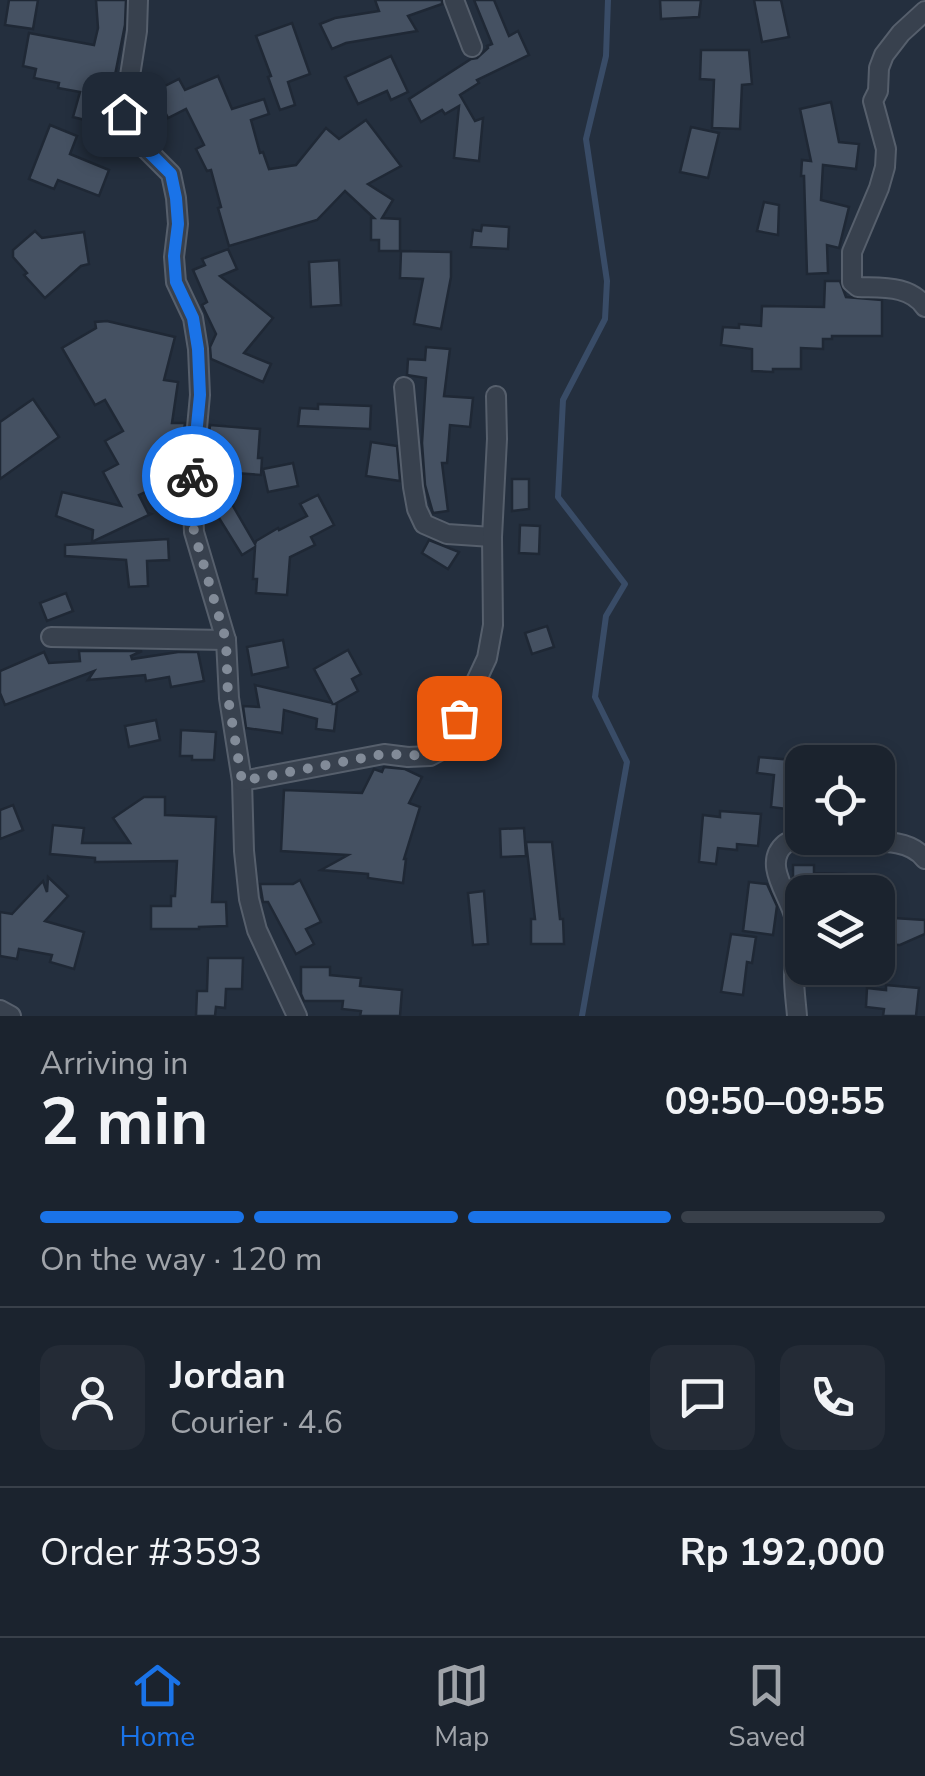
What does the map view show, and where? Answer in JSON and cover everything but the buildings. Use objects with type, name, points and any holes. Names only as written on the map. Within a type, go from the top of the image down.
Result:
[{"type":"street","points":[[138,0],[124,127],[171,174],[176,198],[176,282],[193,318],[198,349],[200,395],[192,482],[194,532],[226,640],[228,698],[242,781],[249,899],[257,930],[297,1016]]},
{"type":"street","points":[[454,0],[472,47]]},
{"type":"street","points":[[925,11],[901,33],[884,55],[880,68],[873,101],[886,148],[884,167],[852,252],[852,282],[858,288],[910,292],[925,307]]},
{"type":"street","points":[[404,387],[417,510],[424,524],[446,534],[492,537]]},
{"type":"street","points":[[242,781],[384,754],[430,756],[445,748],[486,658],[493,625],[496,396]]},
{"type":"street","points":[[51,637],[226,640]]},
{"type":"street","points":[[796,1016],[795,924],[776,868],[780,848],[796,839],[890,843],[914,849],[925,859]]},
{"type":"street","points":[[0,1010],[11,1016]]},
{"type":"waterway","points":[[582,1016],[627,762],[595,697],[606,616],[625,584],[558,497],[563,400],[605,319],[607,281],[586,139],[606,56],[608,0]]},
{"type":"way so far","points":[[192,476],[194,532],[226,640],[228,698],[242,781],[384,754],[430,756],[445,748],[459,718]]},
{"type":"route","points":[[124,114],[124,127],[171,174],[176,198],[176,282],[193,318],[198,349],[200,395],[192,476]]}]
